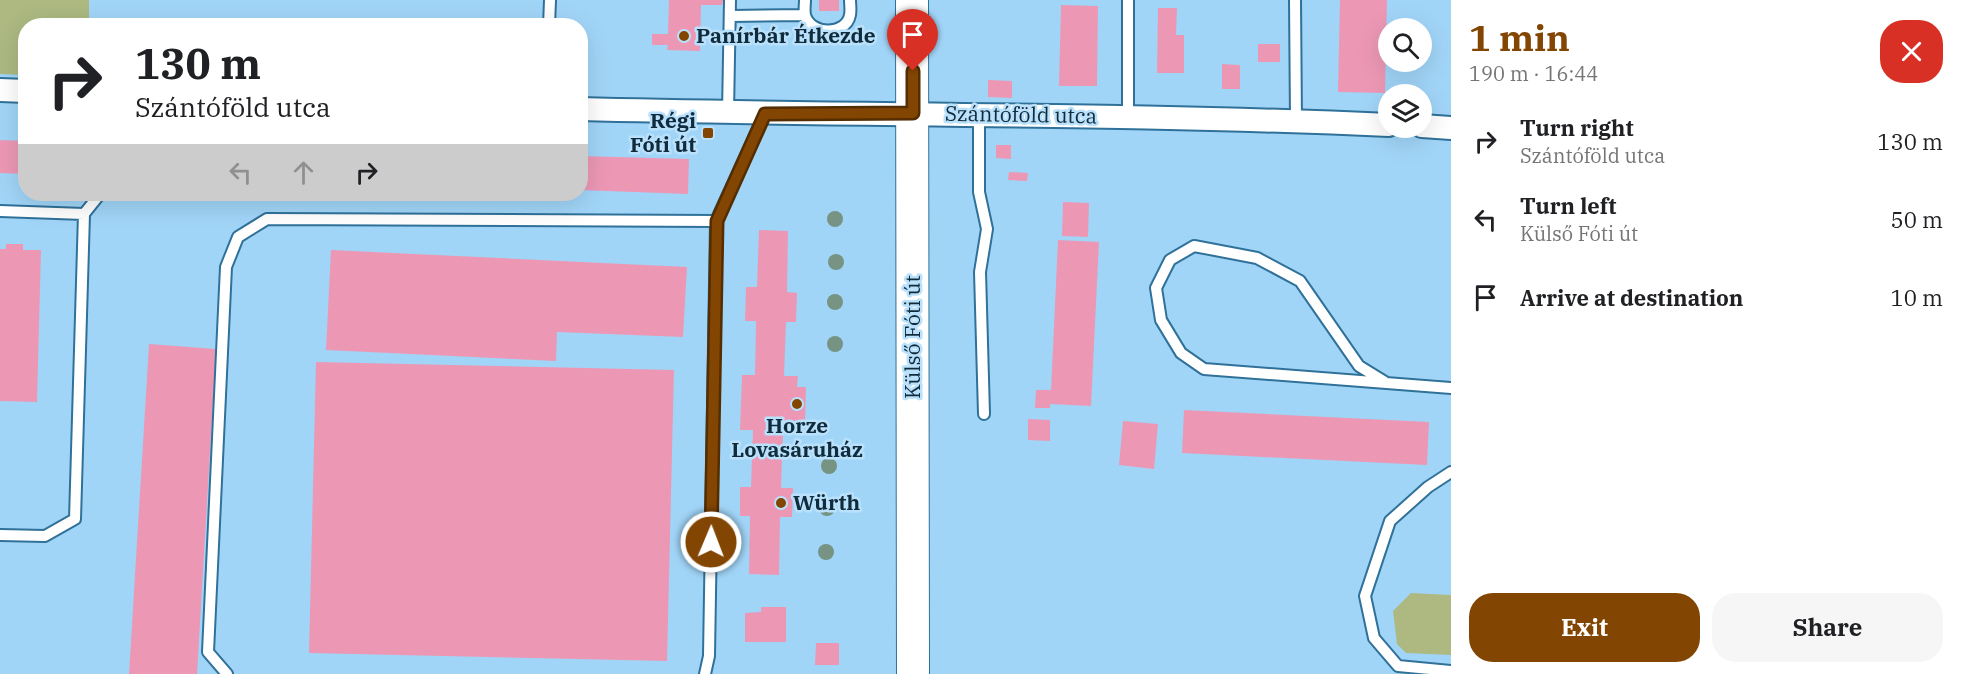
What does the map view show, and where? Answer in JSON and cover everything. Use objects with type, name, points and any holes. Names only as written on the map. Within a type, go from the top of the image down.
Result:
[{"type":"main road","name":"Külső Fóti út","points":[[912,0],[913,674]]},
{"type":"street","points":[[0,90],[18,91]]},
{"type":"street","name":"Szántóföld utca","points":[[588,109],[765,114],[979,114],[1378,125]]},
{"type":"street","points":[[1432,127],[1451,128]]},
{"type":"lane","points":[[549,18],[550,0]]},
{"type":"lane","points":[[728,113],[730,0]]},
{"type":"lane","points":[[805,0],[805,15],[811,24],[821,30],[843,26],[850,16],[850,0]]},
{"type":"lane","points":[[1128,0],[1128,117]]},
{"type":"lane","points":[[1294,0],[1296,121]]},
{"type":"lane","points":[[730,16],[805,15]]},
{"type":"lane","points":[[705,674],[709,656],[717,221],[765,114]]},
{"type":"lane","points":[[979,114],[979,192],[987,229],[980,272],[984,414]]},
{"type":"lane","points":[[0,535],[45,536],[75,519],[84,214],[94,201]]},
{"type":"lane","points":[[0,211],[84,214]]},
{"type":"lane","points":[[227,674],[208,651],[226,267],[238,237],[267,219],[717,221]]},
{"type":"lane","points":[[1385,382],[1359,366],[1300,281],[1257,258],[1194,246],[1170,260],[1156,288],[1161,320],[1181,353],[1204,369],[1451,388]]},
{"type":"lane","points":[[1451,472],[1428,488],[1390,521],[1365,596],[1374,638],[1398,666],[1451,671]]},
{"type":"green space","points":[[0,0],[89,0],[89,18],[18,18],[18,75],[0,74]]},
{"type":"green space","points":[[1411,593],[1451,595],[1451,655],[1406,653],[1397,644],[1393,611]]},
{"type":"building","points":[[669,0],[723,0],[722,5],[701,5],[700,51],[667,50],[668,45],[652,45],[652,34],[668,34]]},
{"type":"building","points":[[819,0],[839,0],[839,11],[819,11]]},
{"type":"building","points":[[1340,0],[1387,0],[1387,18],[1378,18],[1378,72],[1385,72],[1385,84],[1378,84],[1378,93],[1338,92]]},
{"type":"building","points":[[1061,5],[1098,6],[1097,86],[1059,86]]},
{"type":"building","points":[[1158,8],[1177,8],[1176,35],[1184,35],[1184,73],[1157,73]]},
{"type":"building","points":[[1258,44],[1280,44],[1280,62],[1258,62]]},
{"type":"building","points":[[1222,64],[1240,65],[1240,89],[1222,89]]},
{"type":"building","points":[[988,80],[1012,81],[1012,98],[988,97]]},
{"type":"building","points":[[0,140],[18,141],[18,174],[0,173]]},
{"type":"building","points":[[996,145],[1011,145],[1011,159],[996,158]]},
{"type":"building","points":[[588,156],[689,159],[688,194],[588,190]]},
{"type":"building","points":[[1009,172],[1028,173],[1027,181],[1008,180]]},
{"type":"building","points":[[1063,202],[1089,203],[1088,237],[1062,236]]},
{"type":"building","points":[[759,230],[788,231],[787,292],[797,293],[796,322],[786,322],[784,376],[798,376],[797,387],[806,387],[805,421],[796,421],[796,431],[783,431],[781,488],[793,488],[792,517],[780,517],[779,575],[749,574],[750,516],[740,516],[740,487],[751,487],[753,430],[740,430],[742,375],[755,375],[756,321],[745,321],[746,287],[757,287]]},
{"type":"building","points":[[1058,240],[1099,242],[1091,406],[1050,404],[1050,408],[1035,408],[1036,390],[1051,390]]},
{"type":"building","points":[[6,244],[23,244],[23,250],[41,250],[37,402],[0,401],[0,249],[6,249]]},
{"type":"building","points":[[331,250],[687,267],[683,337],[557,332],[556,361],[326,350]]},
{"type":"building","points":[[149,344],[216,349],[197,674],[129,674]]},
{"type":"building","points":[[316,362],[674,370],[667,661],[309,653]]},
{"type":"building","points":[[1184,410],[1429,422],[1427,465],[1182,453]]},
{"type":"building","points":[[1028,419],[1050,420],[1050,441],[1028,440]]},
{"type":"building","points":[[1123,421],[1158,424],[1154,469],[1119,465]]},
{"type":"building","points":[[761,607],[786,607],[786,642],[745,642],[745,613],[761,612]]},
{"type":"building","points":[[816,643],[839,643],[839,665],[815,665]]},
{"type":"place","name":"Panírbár Étkezde","points":[[684,36]]},
{"type":"place","name":"Régi Fóti út","points":[[708,133]]},
{"type":"place","name":"Horze Lovasáruház","points":[[797,404]]},
{"type":"place","name":"Würth","points":[[781,503]]},
{"type":"route","points":[[711,542],[717,221],[765,114],[913,113],[913,71]]}]
